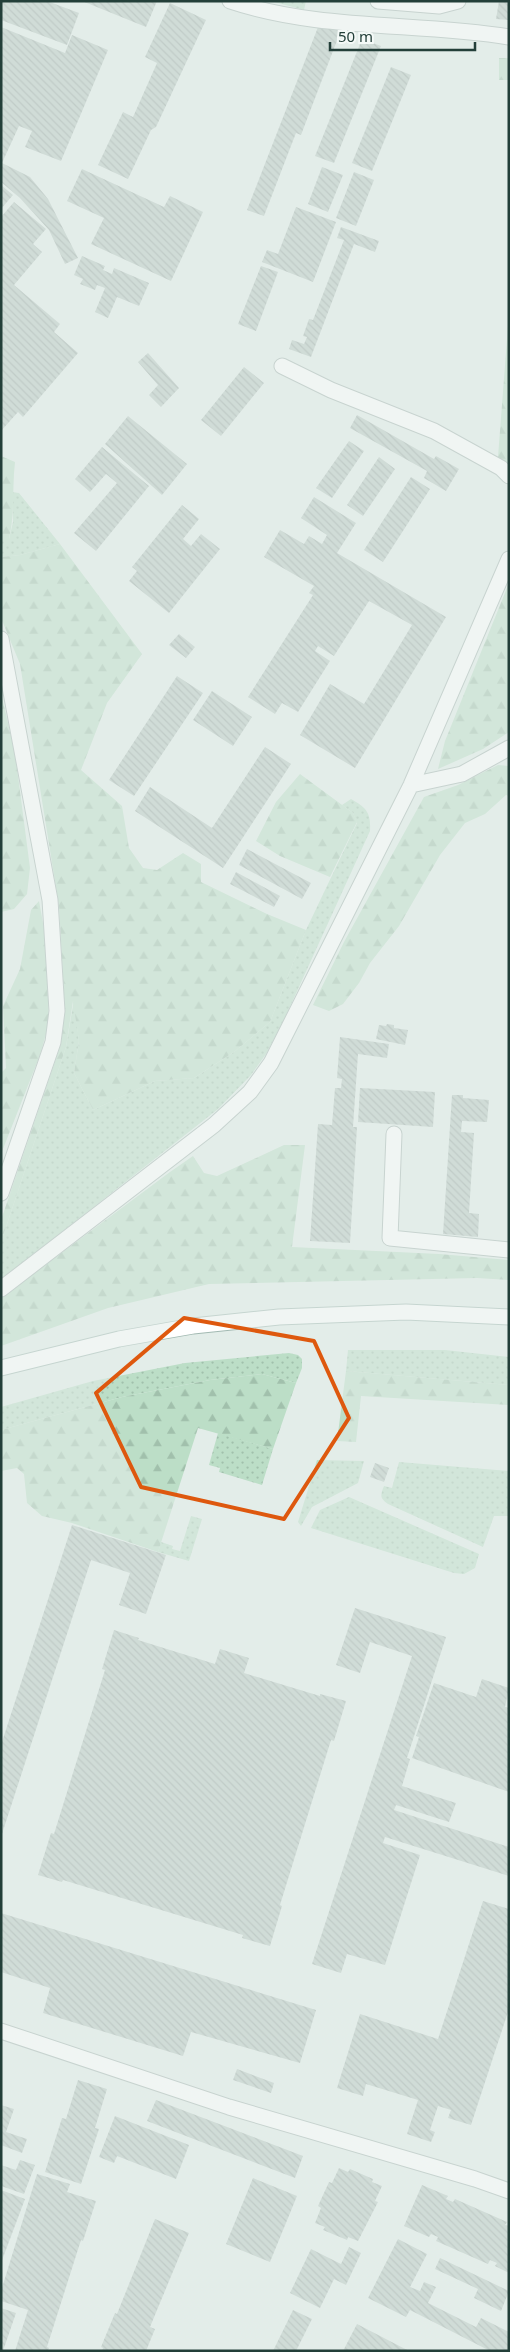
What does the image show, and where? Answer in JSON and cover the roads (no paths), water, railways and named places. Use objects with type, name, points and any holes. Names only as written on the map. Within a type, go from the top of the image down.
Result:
[{"type":"street","points":[[230,1],[261,12],[306,19],[509,37]]},
{"type":"street","points":[[378,1],[439,6],[458,1]]},
{"type":"street","points":[[282,366],[331,390],[434,431],[500,468],[509,476]]},
{"type":"street","points":[[1,1289],[214,1125],[250,1092],[271,1063],[411,785],[509,559]]},
{"type":"street","points":[[1,639],[50,900],[56,1011],[53,1042],[1,1193]]},
{"type":"street","points":[[411,785],[462,774],[509,748]]},
{"type":"street","points":[[394,1134],[390,1238],[509,1250]]},
{"type":"street","points":[[1,1368],[138,1336],[193,1326],[279,1317],[406,1312],[509,1317]]},
{"type":"street","points":[[1,2031],[229,2107],[475,2179],[509,2191]]}]
